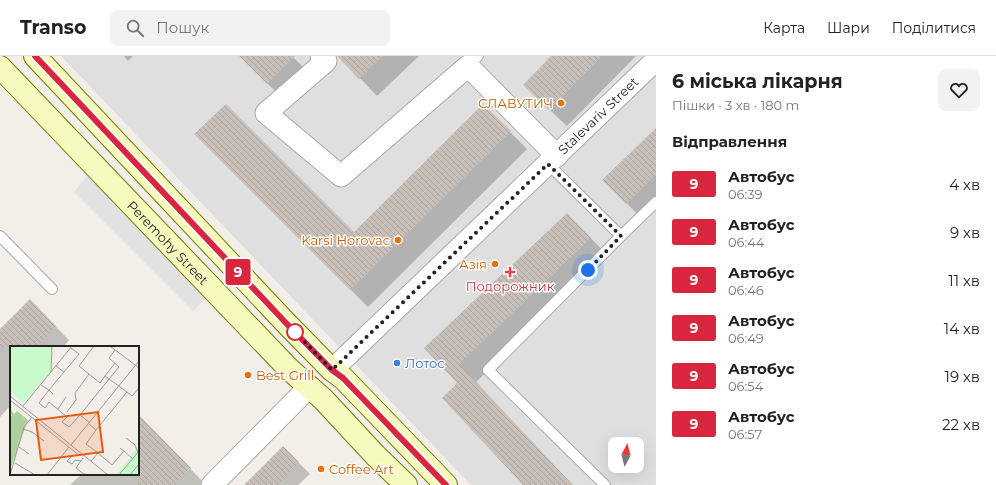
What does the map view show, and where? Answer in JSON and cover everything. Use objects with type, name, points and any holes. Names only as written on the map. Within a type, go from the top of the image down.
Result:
[{"type":"main road","points":[[35,56],[280,318],[332,370],[343,378],[446,485]]},
{"type":"main road","name":"Peremohy Street","points":[[0,67],[284,363],[323,399],[376,456],[406,485]]},
{"type":"street","points":[[320,56],[326,61],[266,113],[341,176],[473,61],[553,160]]},
{"type":"street","name":"Stalevariv Street","points":[[332,370],[656,60]]},
{"type":"street","points":[[212,485],[309,387]]},
{"type":"lane","points":[[553,160],[621,236]]},
{"type":"lane","points":[[605,485],[488,370],[656,202]]},
{"type":"lane","points":[[0,236],[52,289]]},
{"type":"shaded area","points":[[61,56],[656,56],[656,485],[471,485]]},
{"type":"shaded area","points":[[88,175],[207,297],[193,311],[74,192]]},
{"type":"building","points":[[239,56],[295,56],[267,84]]},
{"type":"building","points":[[337,56],[383,56],[359,79]]},
{"type":"building","points":[[551,56],[602,56],[549,110],[523,85]]},
{"type":"building","points":[[226,104],[354,232],[483,104],[511,131],[350,290],[194,134]]},
{"type":"building","points":[[656,128],[656,175],[626,204],[602,180]]},
{"type":"building","points":[[567,213],[591,238],[459,364],[573,485],[523,485],[442,398],[457,383],[424,348]]},
{"type":"building","points":[[30,299],[56,326],[38,346],[0,347],[0,329]]},
{"type":"building","points":[[139,415],[191,468],[174,485],[138,485]]},
{"type":"building","points":[[283,446],[299,462],[277,485],[244,485]]},
{"type":"bus line","name":"9","points":[[35,56],[286,323],[332,370],[343,378],[446,485]]},
{"type":"place","name":"СЛАВУТИЧ","points":[[561,103]]},
{"type":"place","name":"Karsi Horovac","points":[[398,240]]},
{"type":"place","name":"Азія","points":[[495,264]]},
{"type":"place","name":"Подорожник","points":[[510,272]]},
{"type":"place","name":"Лотос","points":[[397,363]]},
{"type":"place","name":"Best Grill","points":[[248,375]]},
{"type":"place","name":"Coffee Art","points":[[321,469]]},
{"type":"route","points":[[295,332],[332,370],[548,164],[621,236],[588,270]]}]
